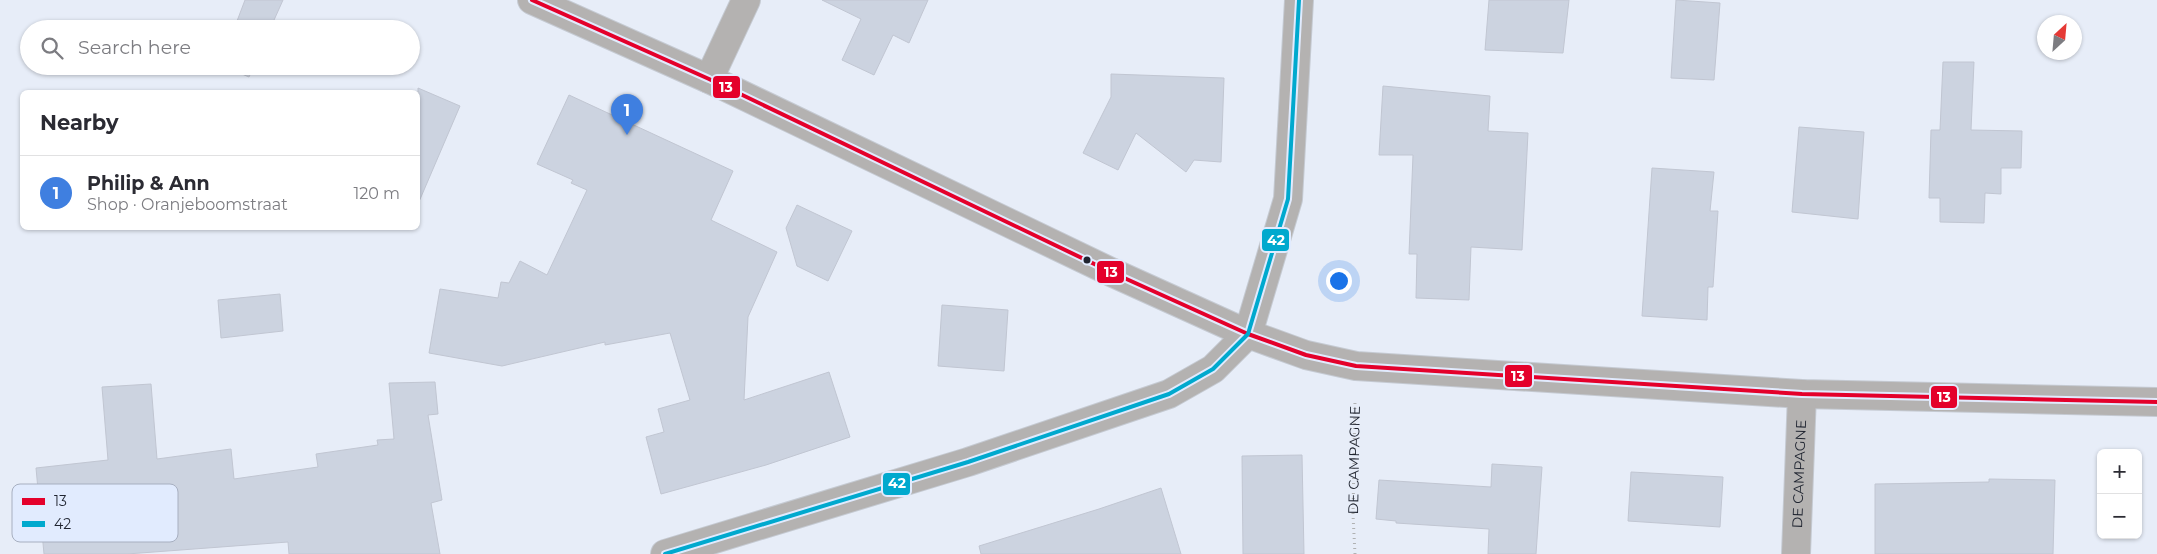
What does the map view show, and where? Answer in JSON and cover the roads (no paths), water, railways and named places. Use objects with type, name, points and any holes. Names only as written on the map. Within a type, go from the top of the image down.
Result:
[{"type":"street","points":[[532,0],[709,79],[1111,272],[1248,334],[1306,355],[1356,366],[1802,394],[2157,402]]},
{"type":"street","points":[[709,79],[746,0]]},
{"type":"street","points":[[666,554],[968,462],[1169,394],[1213,369],[1248,334],[1288,199],[1298,0]]},
{"type":"street","name":"DE CAMPAGNE","points":[[1796,554],[1802,394]]},
{"type":"place","name":"Philip & Ann","points":[[627,135]]}]
